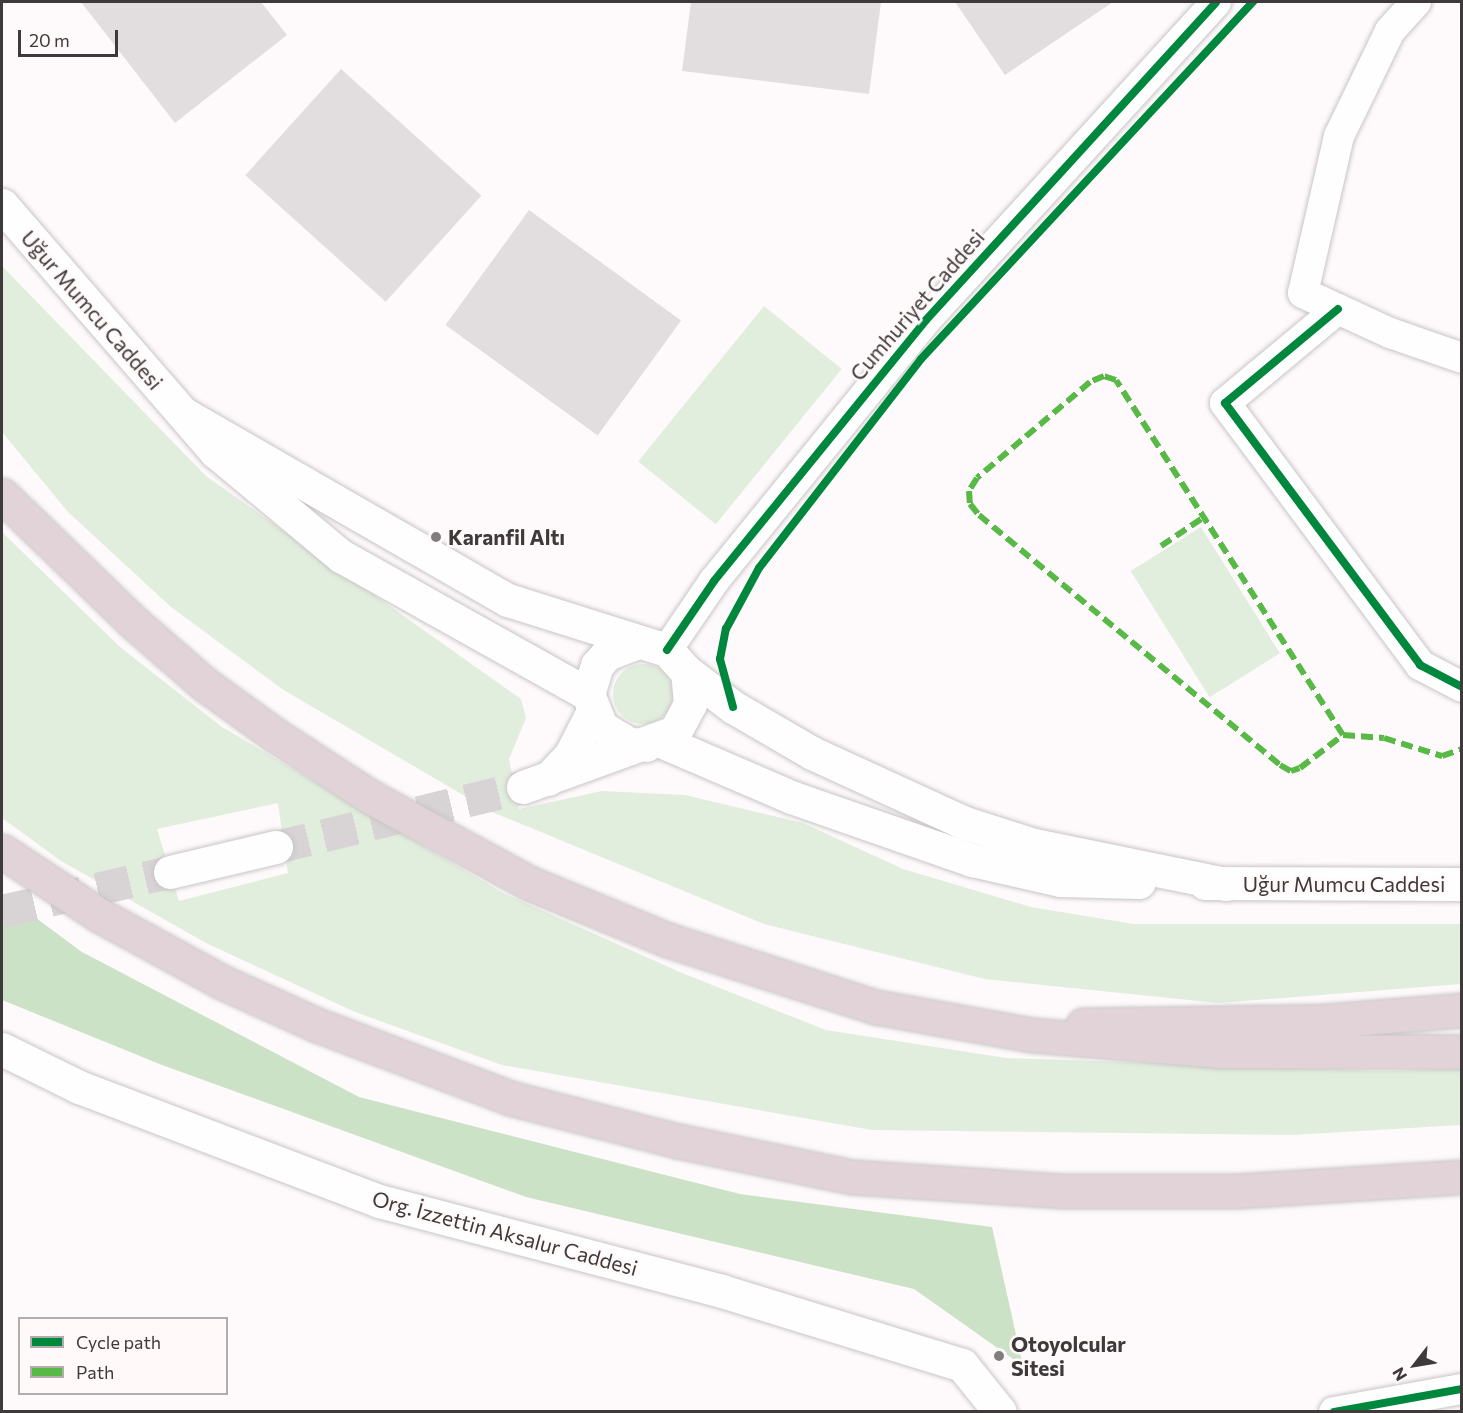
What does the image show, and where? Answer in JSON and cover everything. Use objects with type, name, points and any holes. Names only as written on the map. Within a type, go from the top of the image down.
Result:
[{"type":"highway","points":[[2,495],[47,543],[203,683],[369,796],[529,883],[657,936],[789,981],[876,1007],[1032,1035],[1217,1052],[1461,1052]]},
{"type":"highway","points":[[2,851],[99,915],[222,982],[317,1025],[510,1098],[667,1138],[852,1177],[1037,1190],[1238,1191],[1461,1177]]},
{"type":"highway","points":[[1032,1035],[1080,1025],[1326,1020],[1461,1010]]},
{"type":"main road","name":"Uğur Mumcu Caddesi","points":[[2,205],[216,452],[341,556],[590,704]]},
{"type":"main road","points":[[184,414],[508,600],[664,655],[733,707],[812,753],[964,824],[1034,845],[1226,884]]},
{"type":"main road","points":[[608,654],[664,655],[691,687],[687,711],[675,732],[653,743],[535,784],[571,754],[590,704],[597,665],[608,654]]},
{"type":"main road","points":[[590,704],[614,738],[653,743],[791,797],[972,860],[1060,880],[1226,884]]},
{"type":"main road","points":[[170,872],[276,847]]},
{"type":"main road","name":"Uğur Mumcu Caddesi","points":[[1226,884],[1461,884]]},
{"type":"main road","name":"Org. İzzettin Aksalur Caddesi","points":[[2,1049],[79,1087],[379,1201],[722,1291],[962,1365],[1000,1412]]},
{"type":"street","name":"Cumhuriyet Caddesi","points":[[664,655],[764,518],[926,320],[1216,2]]},
{"type":"street","points":[[1416,2],[1390,30],[1339,136],[1303,293],[1461,358]]},
{"type":"street","points":[[1338,309],[1225,403],[1420,665],[1461,687]]},
{"type":"street","points":[[1334,1412],[1385,1407],[1461,1389]]},
{"type":"green space","points":[[2,266],[206,476],[521,699],[526,718],[509,759],[519,809],[602,791],[685,795],[803,823],[903,869],[1031,907],[1134,924],[1461,924],[1461,984],[1218,1003],[985,979],[764,924],[492,812],[282,689],[171,607],[68,512],[2,432]]},
{"type":"green space","points":[[764,306],[842,369],[716,524],[638,461]]},
{"type":"green space","points":[[1201,527],[1280,653],[1210,697],[1131,571]]},
{"type":"green space","points":[[2,532],[120,647],[222,727],[503,893],[682,973],[826,1030],[1006,1058],[1381,1071],[1461,1069],[1461,1125],[1292,1135],[872,1130],[502,1065],[355,1012],[206,943],[61,861],[2,818]],"holes":[[[278,803],[288,873],[179,901],[157,829]]]},
{"type":"green space","points":[[643,664],[664,673],[673,694],[664,715],[643,724],[622,715],[613,694],[622,673]]},
{"type":"green space","points":[[2,893],[82,952],[359,1097],[740,1194],[992,1227],[1023,1366],[914,1289],[526,1197],[162,1065],[2,1000]]},
{"type":"building","points":[[81,2],[261,2],[287,35],[175,123]]},
{"type":"building","points":[[691,2],[881,2],[869,94],[682,71]]},
{"type":"building","points":[[955,2],[1113,2],[1005,75]]},
{"type":"building","points":[[341,69],[481,195],[386,302],[245,175]]},
{"type":"building","points":[[529,210],[681,321],[598,435],[446,325]]},
{"type":"tunnel","points":[[276,847],[523,787]]},
{"type":"tunnel","points":[[2,911],[170,872]]},
{"type":"marked path","points":[[1343,735],[1116,380],[1104,376],[1090,382],[977,478],[969,491],[970,504],[979,515],[1280,765],[1291,771],[1300,768],[1343,735],[1384,738],[1442,756],[1462,749]]},
{"type":"marked path","points":[[1161,546],[1204,517]]},
{"type":"cycle path","points":[[667,650],[714,581],[926,320],[1216,2]]},
{"type":"cycle path","points":[[733,707],[720,659],[726,629],[759,568],[921,359],[1253,2]]},
{"type":"cycle path","points":[[1338,309],[1225,403],[1420,665],[1462,687]]},
{"type":"cycle path","points":[[1334,1412],[1462,1389]]},
{"type":"place","name":"Karanfil Altı","points":[[436,537]]},
{"type":"place","name":"Otoyolcular Sitesi","points":[[999,1356]]}]
